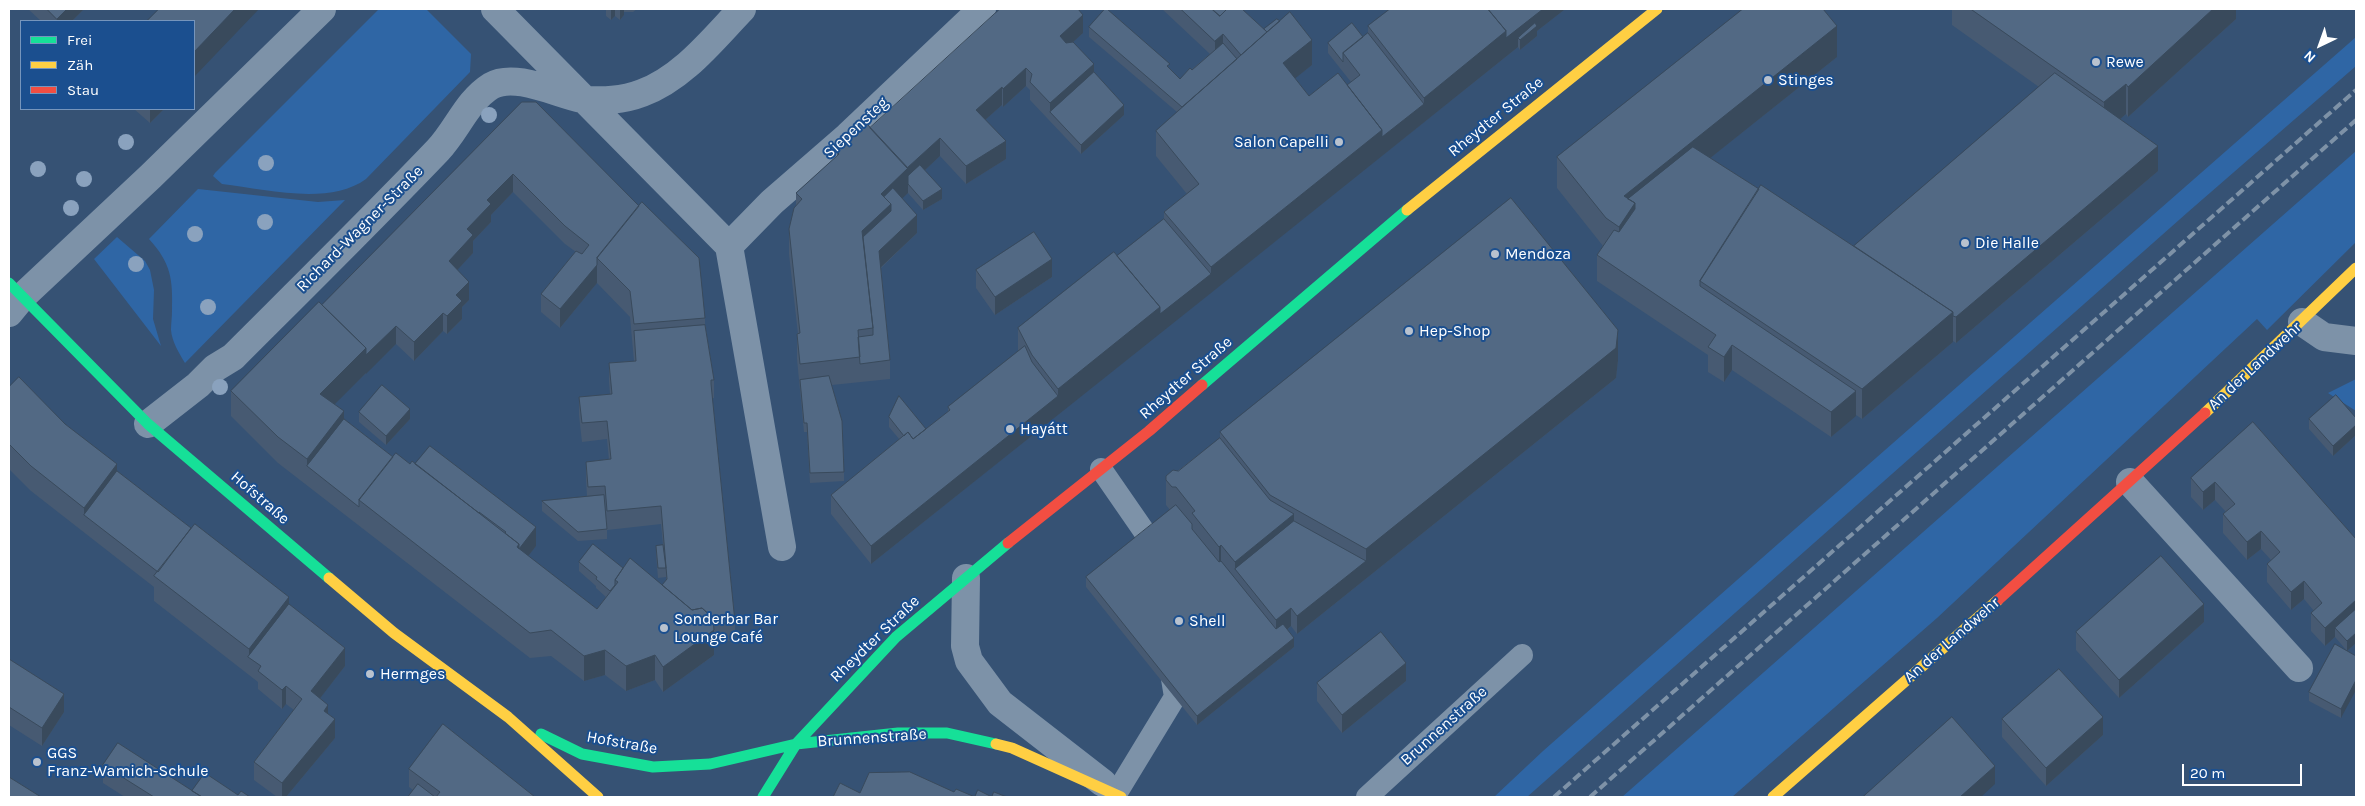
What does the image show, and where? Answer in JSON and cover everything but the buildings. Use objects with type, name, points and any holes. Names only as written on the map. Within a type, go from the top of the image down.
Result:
[{"type":"main road","name":"Rheydter Straße","points":[[763,797],[796,744],[896,637],[966,578],[1150,431],[1383,229],[1657,9]]},
{"type":"main road","name":"An der Landwehr","points":[[1773,797],[2130,482],[2302,322],[2356,268]]},
{"type":"main road","name":"Hofstraße","points":[[13,297],[148,424],[394,633],[508,717],[598,797]]},
{"type":"main road","name":"Hofstraße","points":[[508,717],[582,754],[653,768],[710,764],[796,744]]},
{"type":"main road","name":"Brunnenstraße","points":[[796,744],[898,733],[948,733],[1012,748],[1118,795]]},
{"type":"street","points":[[13,297],[136,190],[322,9]]},
{"type":"street","points":[[496,9],[729,246],[782,547]]},
{"type":"street","name":"Richard-Wagner-Straße","points":[[148,424],[198,385],[215,368],[233,357],[440,148],[473,102],[492,86],[510,80],[583,99],[608,100],[640,94],[659,86],[701,52],[742,9]]},
{"type":"street","name":"Siepensteg","points":[[729,246],[772,202],[848,136],[982,9]]},
{"type":"street","points":[[2302,322],[2324,336],[2356,341]]},
{"type":"street","points":[[2130,482],[2300,668]]},
{"type":"street","points":[[966,578],[965,646],[969,662],[1000,703],[1118,795]]},
{"type":"lane","points":[[1101,469],[1148,537],[1156,584]]},
{"type":"lane","points":[[1118,795],[1175,697],[1167,650]]},
{"type":"lane","name":"Brunnenstraße","points":[[1367,797],[1522,655]]},
{"type":"shaded area","points":[[379,9],[426,9],[471,54],[470,72],[366,179],[351,187],[334,192],[296,194],[222,184],[213,176],[215,173]]},
{"type":"shaded area","points":[[2356,37],[2356,66],[2188,212],[1527,797],[1494,797],[1543,751]]},
{"type":"shaded area","points":[[2356,151],[2356,242],[2267,330],[2257,319],[1937,618],[1732,797],[1622,797]]},
{"type":"shaded area","points":[[198,189],[318,202],[345,200],[185,363],[176,347],[171,330],[172,290],[169,272],[162,256],[149,239]]},
{"type":"shaded area","points":[[117,237],[145,261],[150,270],[154,290],[153,319],[161,346],[94,259]]},
{"type":"shaded area","points":[[2356,379],[2356,411],[2328,393]]},
{"type":"railway","points":[[1554,797],[2356,90]]},
{"type":"railway","points":[[1590,797],[2356,120]]},
{"type":"traffic: fast","points":[[1202,385],[1407,210]]},
{"type":"traffic: fast","points":[[9,283],[148,424],[329,578]]},
{"type":"traffic: fast","points":[[763,797],[796,744],[896,637],[1008,543]]},
{"type":"traffic: fast","points":[[541,734],[582,754],[653,767],[710,764],[796,744],[898,733],[947,733],[996,744]]},
{"type":"traffic: slow","points":[[1407,210],[1657,9]]},
{"type":"traffic: slow","points":[[2205,413],[2356,268]]},
{"type":"traffic: slow","points":[[329,578],[394,633],[508,717],[598,797]]},
{"type":"traffic: slow","points":[[1773,797],[1998,600]]},
{"type":"traffic: slow","points":[[996,744],[1012,748],[1121,797]]},
{"type":"traffic: jam","points":[[1008,543],[1149,431],[1202,385]]},
{"type":"traffic: jam","points":[[1998,600],[2205,413]]},
{"type":"place","name":"Rewe","points":[[2096,62]]},
{"type":"place","name":"Stinges","points":[[1768,80]]},
{"type":"place","name":"Salon Capelli","points":[[1339,142]]},
{"type":"place","name":"Die Halle","points":[[1965,243]]},
{"type":"place","name":"Mendoza","points":[[1495,254]]},
{"type":"place","name":"Hep-Shop","points":[[1409,331]]},
{"type":"place","name":"Hayátt","points":[[1010,429]]},
{"type":"place","name":"Shell","points":[[1179,621]]},
{"type":"place","name":"Sonderbar Bar Lounge Café","points":[[664,628]]},
{"type":"place","name":"Hermges","points":[[370,674]]},
{"type":"place","name":"GGS Franz-Wamich-Schule","points":[[37,762]]}]
